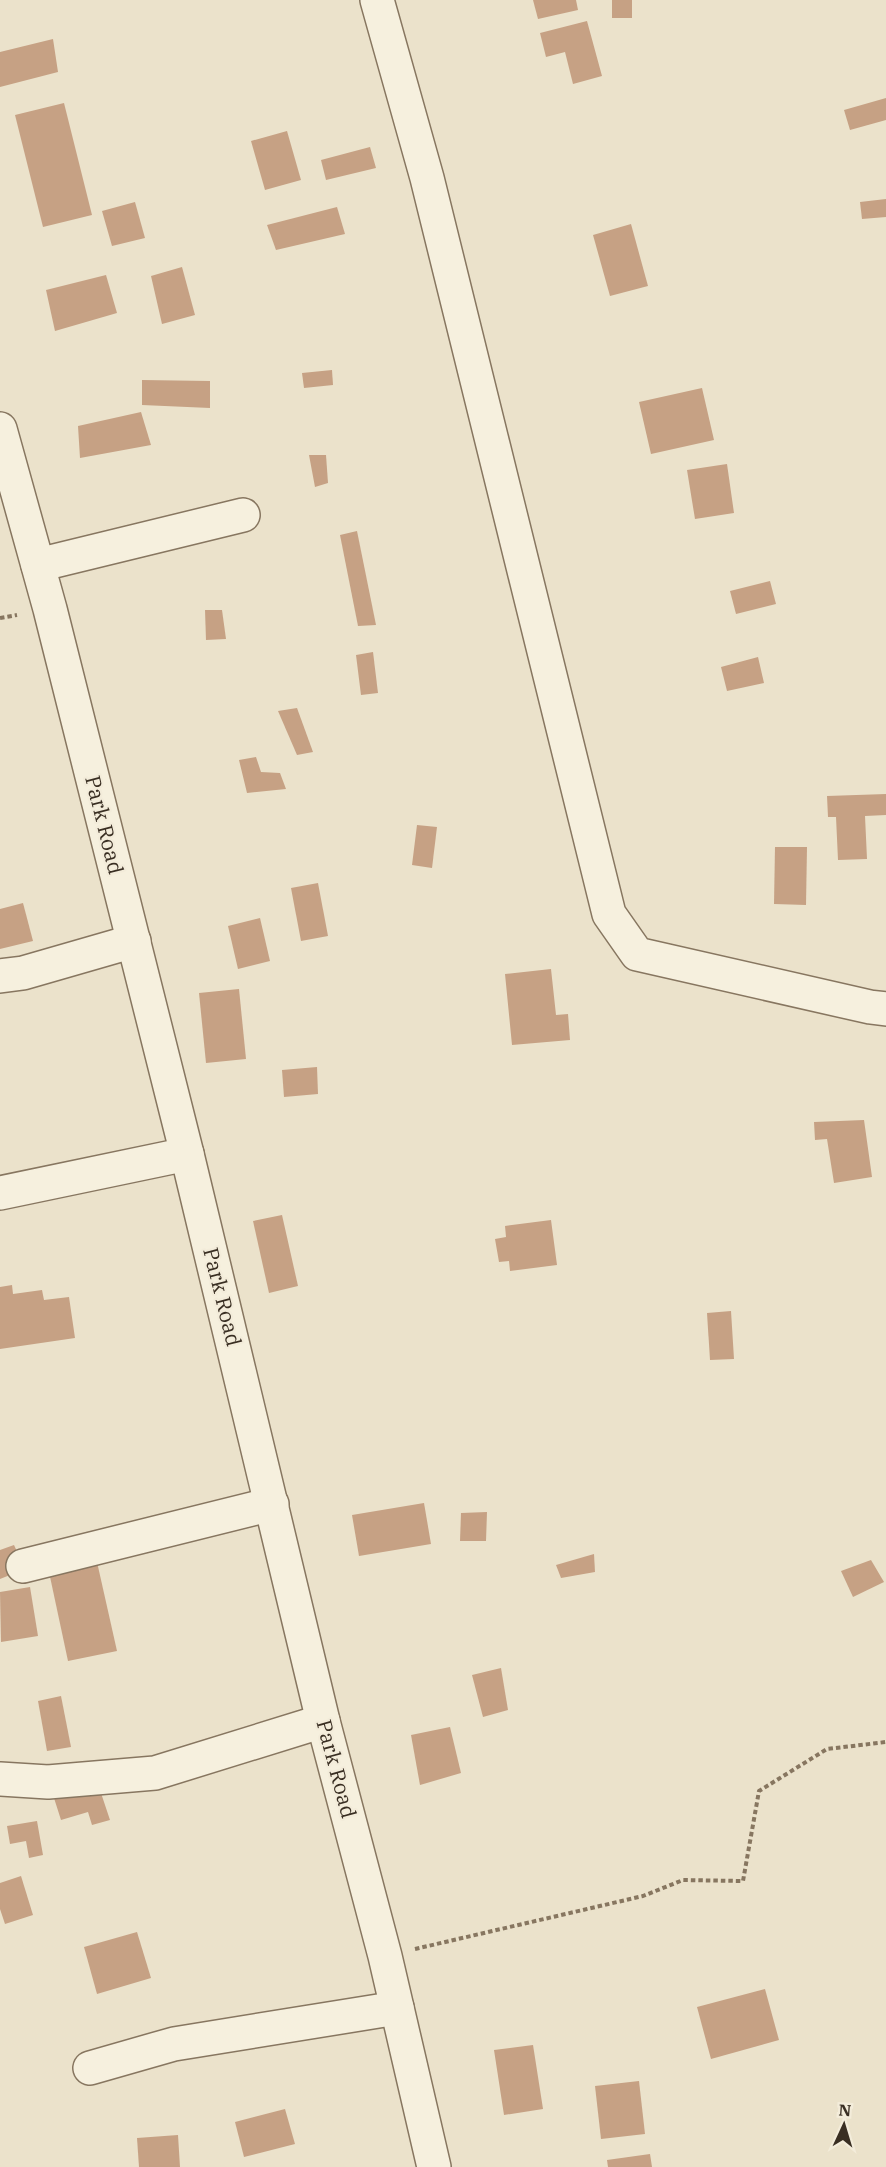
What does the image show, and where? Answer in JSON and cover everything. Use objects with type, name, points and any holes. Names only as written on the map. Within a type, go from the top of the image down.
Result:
[{"type":"street","points":[[377,0],[427,178],[609,914],[637,954],[886,1009]]},
{"type":"street","name":"Park Road","points":[[0,429],[38,565],[134,941],[323,1721],[385,1956],[434,2167]]},
{"type":"street","points":[[38,565],[243,515]]},
{"type":"street","points":[[0,976],[23,973],[134,941]]},
{"type":"street","points":[[0,1193],[187,1154]]},
{"type":"street","points":[[23,1566],[272,1504]]},
{"type":"street","points":[[0,1779],[48,1782],[155,1773],[323,1721]]},
{"type":"street","points":[[90,2068],[174,2044],[397,2008]]},
{"type":"path","points":[[385,1956],[643,1896],[683,1880],[743,1881],[759,1791],[827,1749],[886,1742]]},
{"type":"building","points":[[533,0],[576,0],[578,10],[538,19]]},
{"type":"building","points":[[612,0],[632,0],[632,18],[612,18]]},
{"type":"building","points":[[587,21],[602,76],[573,84],[565,52],[546,57],[540,33]]},
{"type":"building","points":[[53,39],[58,72],[0,87],[0,52]]},
{"type":"building","points":[[886,98],[886,120],[850,130],[844,110]]},
{"type":"building","points":[[64,103],[92,215],[43,227],[15,115]]},
{"type":"building","points":[[287,131],[301,180],[265,190],[251,141]]},
{"type":"building","points":[[370,147],[376,168],[326,180],[321,160]]},
{"type":"building","points":[[886,199],[886,217],[862,219],[860,202]]},
{"type":"building","points":[[135,202],[145,238],[112,246],[102,211]]},
{"type":"building","points":[[337,207],[345,234],[276,250],[267,225]]},
{"type":"building","points":[[631,224],[648,286],[610,296],[593,235]]},
{"type":"building","points":[[182,267],[195,315],[162,324],[151,276]]},
{"type":"building","points":[[106,275],[117,313],[55,331],[46,290]]},
{"type":"building","points":[[332,370],[333,385],[304,388],[302,373]]},
{"type":"building","points":[[142,380],[210,381],[210,408],[142,405]]},
{"type":"building","points":[[702,388],[714,440],[651,454],[639,402]]},
{"type":"building","points":[[141,412],[151,445],[80,458],[78,426]]},
{"type":"building","points":[[309,455],[326,455],[328,483],[315,487]]},
{"type":"building","points":[[727,464],[734,513],[695,519],[687,470]]},
{"type":"building","points":[[357,531],[376,625],[358,626],[340,535]]},
{"type":"building","points":[[770,581],[776,604],[736,614],[730,591]]},
{"type":"building","points":[[205,610],[222,610],[226,639],[206,640]]},
{"type":"building","points":[[373,652],[378,693],[361,695],[356,655]]},
{"type":"building","points":[[758,657],[764,683],[727,691],[721,667]]},
{"type":"building","points":[[297,708],[313,752],[297,755],[278,711]]},
{"type":"building","points":[[256,757],[261,772],[280,773],[286,789],[247,793],[239,760]]},
{"type":"building","points":[[886,794],[886,815],[865,816],[867,859],[838,860],[836,817],[828,817],[827,796]]},
{"type":"building","points":[[417,825],[437,827],[432,868],[412,865]]},
{"type":"building","points":[[775,847],[807,847],[806,905],[774,904]]},
{"type":"building","points":[[318,883],[328,936],[301,941],[291,888]]},
{"type":"building","points":[[23,903],[33,941],[0,949],[0,909]]},
{"type":"building","points":[[260,918],[270,961],[238,969],[228,926]]},
{"type":"building","points":[[551,969],[556,1015],[568,1014],[570,1040],[512,1045],[505,974]]},
{"type":"building","points":[[239,989],[246,1059],[206,1063],[199,993]]},
{"type":"building","points":[[317,1067],[318,1094],[284,1097],[282,1070]]},
{"type":"building","points":[[864,1120],[872,1177],[834,1183],[827,1139],[815,1140],[814,1122]]},
{"type":"building","points":[[282,1215],[298,1286],[269,1293],[253,1221]]},
{"type":"building","points":[[551,1220],[557,1265],[510,1271],[509,1261],[499,1262],[495,1239],[506,1237],[505,1226]]},
{"type":"building","points":[[12,1285],[13,1294],[42,1290],[44,1300],[69,1297],[75,1338],[0,1349],[0,1287]]},
{"type":"building","points":[[731,1311],[734,1359],[710,1360],[707,1313]]},
{"type":"building","points":[[424,1503],[431,1544],[359,1556],[352,1515]]},
{"type":"building","points":[[487,1512],[486,1541],[460,1541],[461,1513]]},
{"type":"building","points":[[14,1545],[20,1558],[15,1573],[0,1579],[0,1550]]},
{"type":"building","points":[[594,1554],[595,1572],[561,1578],[556,1565]]},
{"type":"building","points":[[871,1560],[884,1582],[853,1597],[841,1571]]},
{"type":"building","points":[[97,1562],[117,1651],[68,1661],[49,1572]]},
{"type":"building","points":[[30,1587],[38,1636],[1,1642],[0,1592]]},
{"type":"building","points":[[501,1668],[508,1710],[483,1717],[472,1675]]},
{"type":"building","points":[[61,1696],[71,1747],[47,1751],[38,1701]]},
{"type":"building","points":[[450,1727],[461,1773],[420,1785],[411,1735]]},
{"type":"building","points":[[98,1784],[110,1820],[92,1825],[88,1812],[61,1820],[54,1798]]},
{"type":"building","points":[[37,1821],[43,1855],[29,1858],[26,1841],[10,1844],[7,1826]]},
{"type":"building","points":[[21,1876],[33,1915],[5,1924],[0,1909],[0,1883]]},
{"type":"building","points":[[137,1932],[151,1978],[97,1994],[84,1947]]},
{"type":"building","points":[[765,1989],[779,2040],[711,2059],[697,2007]]},
{"type":"building","points":[[533,2045],[543,2109],[504,2115],[494,2050]]},
{"type":"building","points":[[639,2081],[645,2134],[601,2139],[595,2086]]},
{"type":"building","points":[[285,2109],[295,2144],[244,2157],[235,2122]]},
{"type":"building","points":[[178,2135],[180,2167],[139,2167],[137,2138]]},
{"type":"building","points":[[650,2154],[652,2167],[608,2167],[607,2160]]}]
